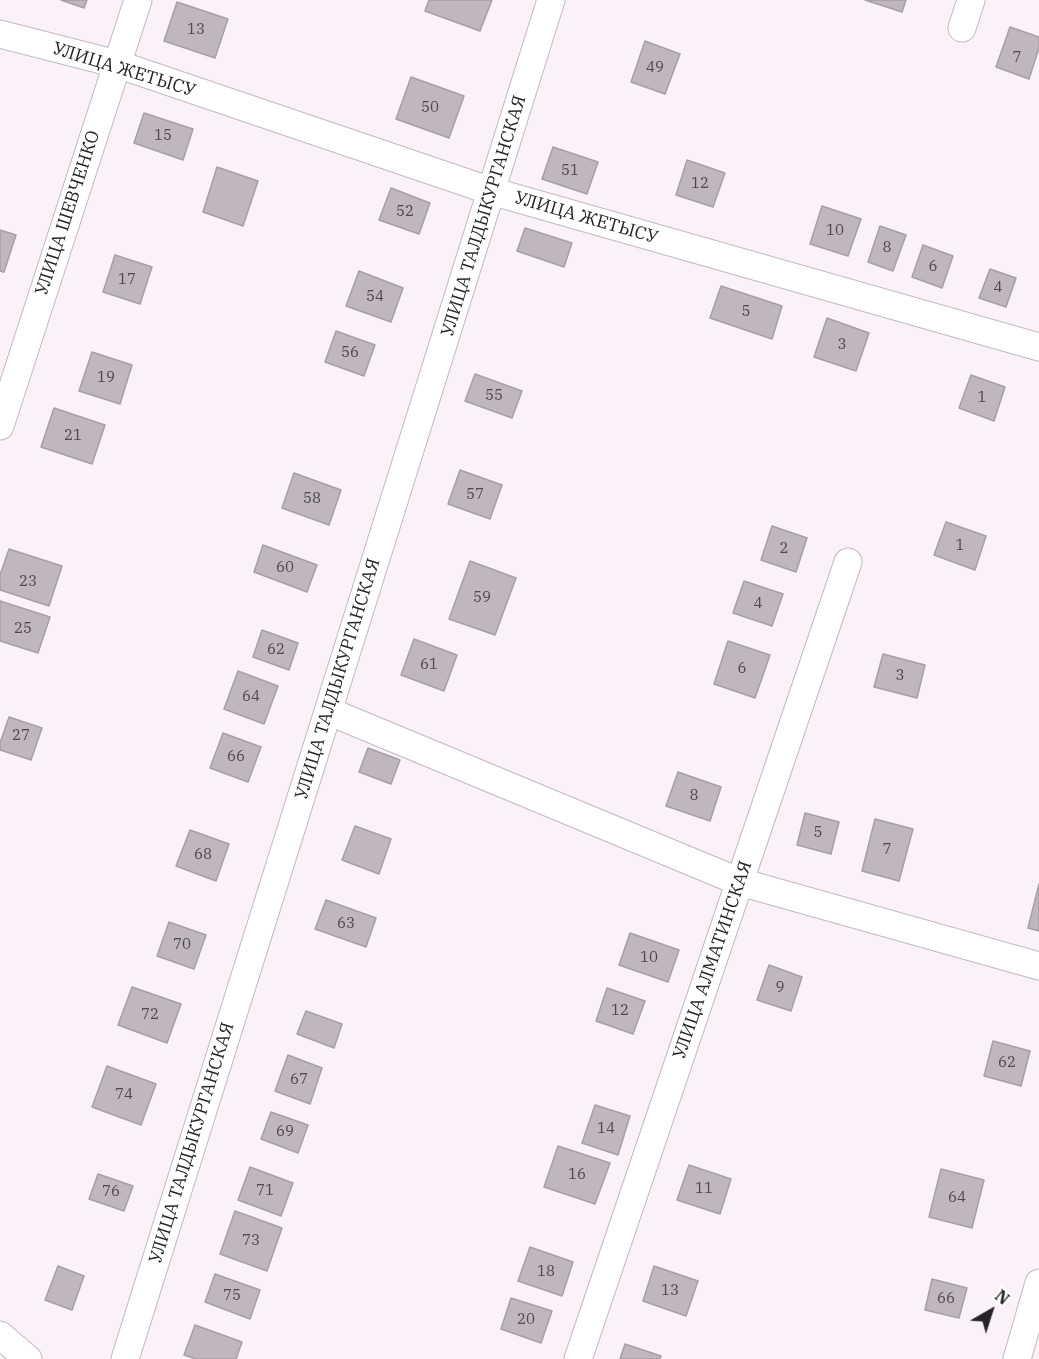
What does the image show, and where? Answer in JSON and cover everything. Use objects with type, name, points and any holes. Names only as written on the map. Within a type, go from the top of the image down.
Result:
[{"type":"street","name":"УЛИЦА ШЕВЧЕНКО","points":[[0,426],[138,0]]},
{"type":"street","name":"УЛИЦА ТАЛДЫКУРГАНСКАЯ","points":[[125,1359],[551,0]]},
{"type":"street","points":[[962,28],[970,0]]},
{"type":"street","name":"УЛИЦА ЖЕТЫСУ","points":[[0,34],[117,64],[491,191],[1039,347]]},
{"type":"street","name":"УЛИЦА АЛМАТИНСКАЯ","points":[[578,1359],[848,562]]},
{"type":"street","points":[[328,711],[740,882],[1039,966]]},
{"type":"street","points":[[1017,1359],[1039,1283]]},
{"type":"street","points":[[0,1335],[28,1359]]},
{"type":"building","points":[[61,0],[87,0],[84,8]]},
{"type":"building","points":[[429,0],[492,0],[480,31],[425,11]]},
{"type":"building","points":[[865,0],[906,0],[902,12]]},
{"type":"building","points":[[177,2],[228,19],[215,58],[164,41]]},
{"type":"building","points":[[1010,27],[1039,37],[1039,48],[1029,79],[996,67]]},
{"type":"building","points":[[645,41],[680,54],[665,94],[631,82]]},
{"type":"building","points":[[411,77],[464,96],[449,138],[396,119]]},
{"type":"building","points":[[144,113],[193,129],[183,160],[134,143]]},
{"type":"building","points":[[553,147],[598,162],[587,194],[542,179]]},
{"type":"building","points":[[687,160],[725,173],[713,207],[676,195]]},
{"type":"building","points":[[217,167],[258,181],[243,226],[203,212]]},
{"type":"building","points":[[391,188],[430,203],[419,234],[379,220]]},
{"type":"building","points":[[822,206],[861,219],[848,256],[810,244]]},
{"type":"building","points":[[880,226],[906,235],[893,271],[868,262]]},
{"type":"building","points":[[525,228],[572,243],[564,267],[517,251]]},
{"type":"building","points":[[0,230],[16,235],[4,272],[0,271]]},
{"type":"building","points":[[923,245],[953,256],[942,288],[912,277]]},
{"type":"building","points":[[115,255],[152,267],[140,304],[103,292]]},
{"type":"building","points":[[990,269],[1016,278],[1006,307],[979,298]]},
{"type":"building","points":[[359,271],[403,288],[391,322],[346,306]]},
{"type":"building","points":[[721,286],[782,306],[772,339],[710,318]]},
{"type":"building","points":[[827,318],[869,333],[856,371],[814,357]]},
{"type":"building","points":[[336,331],[375,345],[364,376],[325,362]]},
{"type":"building","points":[[92,352],[132,365],[120,404],[79,391]]},
{"type":"building","points":[[475,374],[522,391],[512,418],[465,401]]},
{"type":"building","points":[[971,375],[1005,387],[994,421],[959,408]]},
{"type":"building","points":[[54,408],[105,425],[92,464],[41,447]]},
{"type":"building","points":[[460,470],[502,485],[490,519],[448,504]]},
{"type":"building","points":[[294,473],[341,490],[329,525],[282,508]]},
{"type":"building","points":[[946,522],[986,536],[975,570],[934,555]]},
{"type":"building","points":[[772,526],[807,538],[796,572],[761,560]]},
{"type":"building","points":[[263,545],[317,565],[307,592],[254,572]]},
{"type":"building","points":[[9,549],[62,566],[49,606],[0,590],[0,575]]},
{"type":"building","points":[[470,561],[516,578],[495,635],[449,619]]},
{"type":"building","points":[[744,581],[783,594],[772,626],[733,613]]},
{"type":"building","points":[[0,601],[50,617],[38,653],[0,641]]},
{"type":"building","points":[[262,630],[298,643],[289,670],[253,657]]},
{"type":"building","points":[[414,639],[457,655],[444,691],[401,675]]},
{"type":"building","points":[[728,641],[770,655],[755,698],[714,684]]},
{"type":"building","points":[[883,654],[925,665],[917,698],[874,687]]},
{"type":"building","points":[[238,671],[278,686],[264,724],[224,709]]},
{"type":"building","points":[[9,717],[42,728],[31,760],[0,750],[0,743]]},
{"type":"building","points":[[223,733],[261,747],[248,782],[210,768]]},
{"type":"building","points":[[368,748],[400,760],[391,784],[359,772]]},
{"type":"building","points":[[678,772],[721,787],[710,821],[666,806]]},
{"type":"building","points":[[805,813],[839,822],[831,854],[797,845]]},
{"type":"building","points":[[875,819],[913,829],[899,881],[862,871]]},
{"type":"building","points":[[355,826],[391,839],[379,874],[342,860]]},
{"type":"building","points":[[190,830],[229,844],[216,881],[176,866]]},
{"type":"building","points":[[1039,884],[1039,931],[1028,928]]},
{"type":"building","points":[[326,900],[376,918],[366,947],[315,929]]},
{"type":"building","points":[[169,922],[206,935],[194,969],[157,956]]},
{"type":"building","points":[[630,933],[679,950],[668,982],[619,965]]},
{"type":"building","points":[[769,965],[802,977],[791,1011],[757,1000]]},
{"type":"building","points":[[132,987],[181,1004],[167,1043],[118,1025]]},
{"type":"building","points":[[607,988],[645,1001],[633,1034],[596,1021]]},
{"type":"building","points":[[306,1011],[342,1024],[334,1048],[297,1034]]},
{"type":"building","points":[[993,1041],[1030,1051],[1021,1086],[984,1076]]},
{"type":"building","points":[[288,1055],[322,1068],[310,1104],[275,1091]]},
{"type":"building","points":[[107,1066],[156,1084],[141,1125],[92,1107]]},
{"type":"building","points":[[595,1105],[630,1116],[618,1155],[582,1143]]},
{"type":"building","points":[[271,1112],[308,1125],[298,1153],[261,1139]]},
{"type":"building","points":[[558,1146],[610,1163],[595,1204],[544,1187]]},
{"type":"building","points":[[689,1165],[731,1179],[720,1214],[677,1200]]},
{"type":"building","points":[[250,1167],[293,1183],[281,1216],[238,1200]]},
{"type":"building","points":[[941,1169],[984,1180],[972,1228],[929,1217]]},
{"type":"building","points":[[98,1174],[133,1186],[124,1211],[89,1199]]},
{"type":"building","points":[[235,1211],[282,1228],[267,1271],[220,1254]]},
{"type":"building","points":[[530,1247],[573,1262],[562,1296],[518,1281]]},
{"type":"building","points":[[58,1266],[84,1276],[72,1310],[45,1300]]},
{"type":"building","points":[[654,1266],[698,1281],[686,1316],[643,1301]]},
{"type":"building","points":[[215,1274],[260,1290],[250,1319],[205,1302]]},
{"type":"building","points":[[932,1279],[967,1288],[959,1318],[925,1310]]},
{"type":"building","points":[[511,1298],[552,1311],[541,1343],[501,1329]]},
{"type":"building","points":[[195,1325],[242,1342],[236,1359],[196,1359],[184,1355]]},
{"type":"building","points":[[625,1344],[661,1356],[660,1359],[620,1359]]}]
